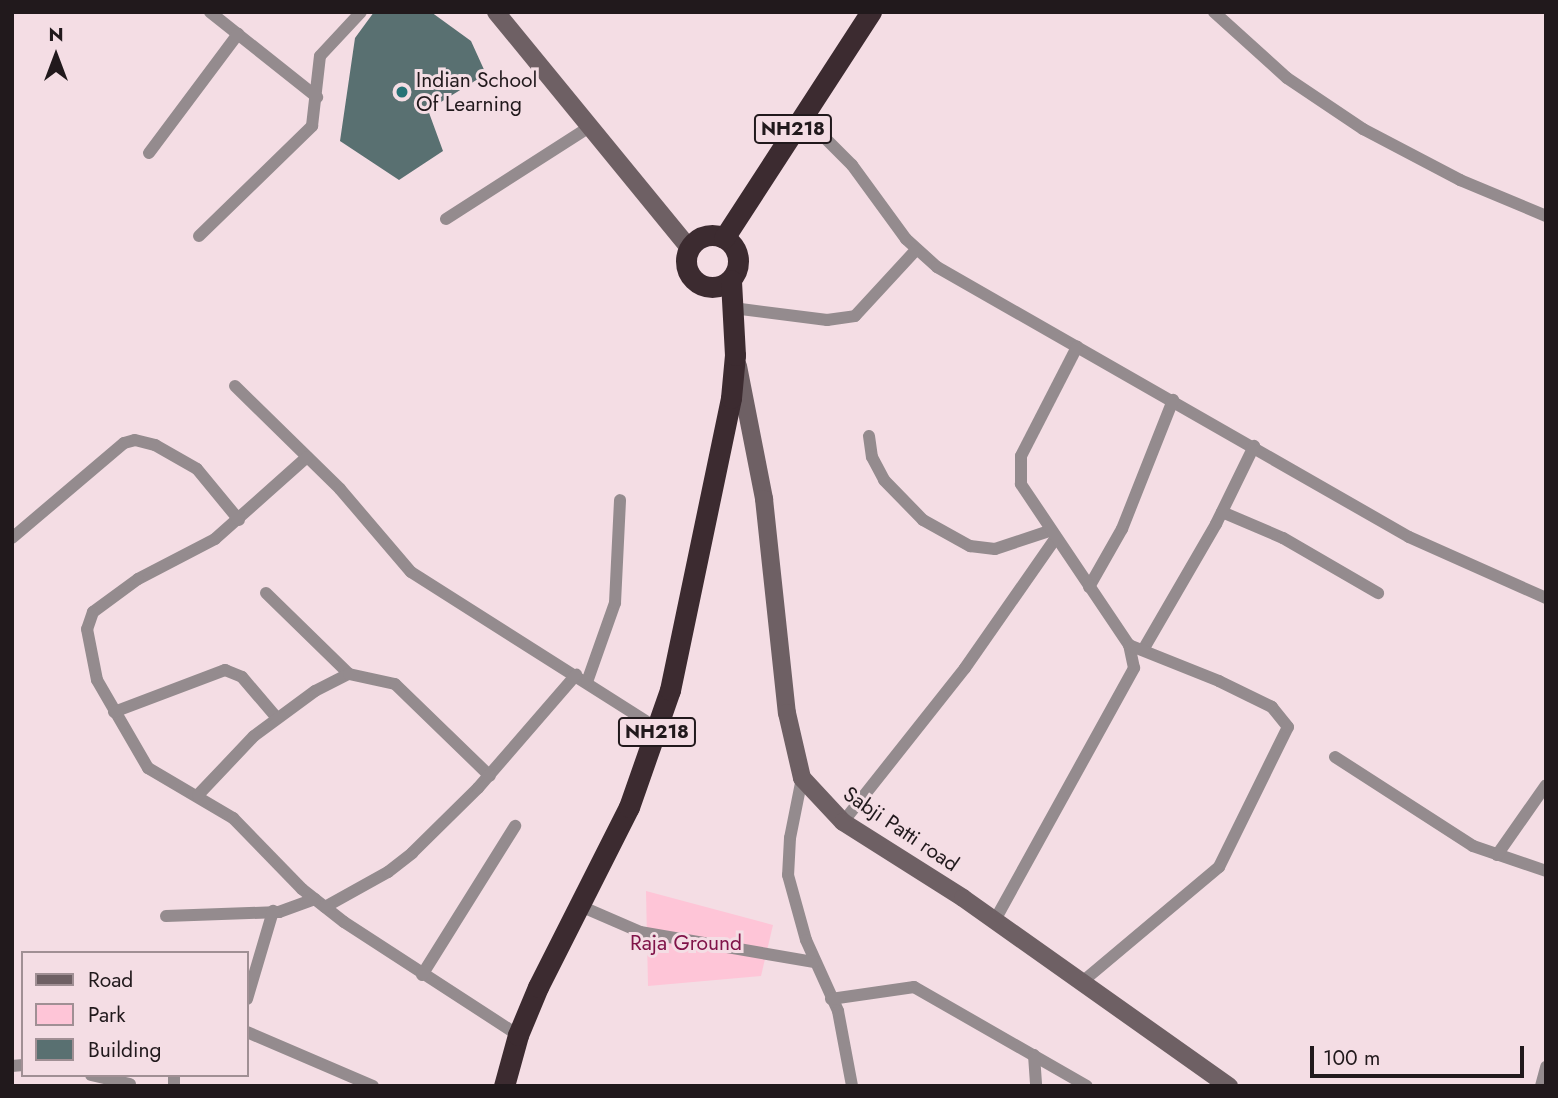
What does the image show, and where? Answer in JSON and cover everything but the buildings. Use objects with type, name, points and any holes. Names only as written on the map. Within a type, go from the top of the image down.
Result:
[{"type":"highway","name":"NH218","points":[[504,1086],[518,1035],[578,905],[629,807],[658,729],[691,606],[726,430],[735,355],[731,280],[738,258],[724,238],[869,18],[888,12]]},
{"type":"highway","points":[[724,238],[705,236],[690,249],[687,267],[696,282],[714,287],[731,280]]},
{"type":"main road","points":[[496,12],[690,249]]},
{"type":"main road","name":"Sabji Patti road","points":[[735,355],[764,499],[787,713],[802,778],[843,822],[995,920],[1228,1086]]},
{"type":"street","points":[[210,12],[317,97]]},
{"type":"street","points":[[199,236],[295,147],[312,126],[320,56],[361,12]]},
{"type":"street","points":[[1214,12],[1287,79],[1363,129],[1461,180],[1546,216]]},
{"type":"street","points":[[149,153],[238,34]]},
{"type":"street","points":[[802,116],[852,165],[916,250],[1077,347],[1409,537],[1546,598]]},
{"type":"street","points":[[446,219],[591,126]]},
{"type":"street","points":[[733,309],[827,320],[855,317],[916,250]]},
{"type":"street","points":[[995,920],[1129,680],[1134,657],[1129,645],[1052,535],[1021,484],[1021,456],[1077,347]]},
{"type":"street","points":[[234,386],[307,457],[411,572],[658,729]]},
{"type":"street","points":[[1089,587],[1122,528],[1173,400]]},
{"type":"street","points":[[869,436],[873,457],[884,480],[923,520],[970,546],[995,549],[1052,535]]},
{"type":"street","points":[[12,538],[124,443],[135,440],[155,445],[197,469],[239,520]]},
{"type":"street","points":[[1143,650],[1222,512],[1254,446]]},
{"type":"street","points":[[307,457],[215,539],[138,579],[93,611],[87,629],[90,655],[114,712],[148,768],[233,818],[320,903],[422,975],[518,1035]]},
{"type":"street","points":[[166,916],[292,910],[320,903],[388,872],[490,776],[582,679],[615,603],[620,500]]},
{"type":"street","points":[[1222,512],[1283,538],[1378,593]]},
{"type":"street","points":[[843,822],[965,668],[1052,535]]},
{"type":"street","points":[[266,593],[349,674]]},
{"type":"street","points":[[1082,982],[1219,867],[1289,727],[1272,707],[1129,645]]},
{"type":"street","points":[[114,712],[225,670],[242,677],[278,719]]},
{"type":"street","points":[[198,795],[232,755],[337,677],[349,674],[395,684],[490,776]]},
{"type":"street","points":[[1335,757],[1454,835],[1497,855],[1546,871]]},
{"type":"street","points":[[802,778],[790,838],[788,875],[814,962],[831,999],[852,1086]]},
{"type":"street","points":[[1497,855],[1546,785]]},
{"type":"street","points":[[422,975],[515,826]]},
{"type":"street","points":[[578,905],[639,932],[814,962]]},
{"type":"street","points":[[248,996],[273,911]]},
{"type":"street","points":[[831,999],[914,987],[1087,1086]]},
{"type":"street","points":[[248,1032],[373,1086]]},
{"type":"street","points":[[1034,1055],[1036,1086]]},
{"type":"street","points":[[1541,1086],[1546,1067]]},
{"type":"street","points":[[102,1077],[130,1082]]},
{"type":"green space","name":"Raja Ground","points":[[646,891],[773,925],[761,976],[648,986]]},
{"type":"place","name":"Indian School Of Learning","points":[[402,92]]}]
